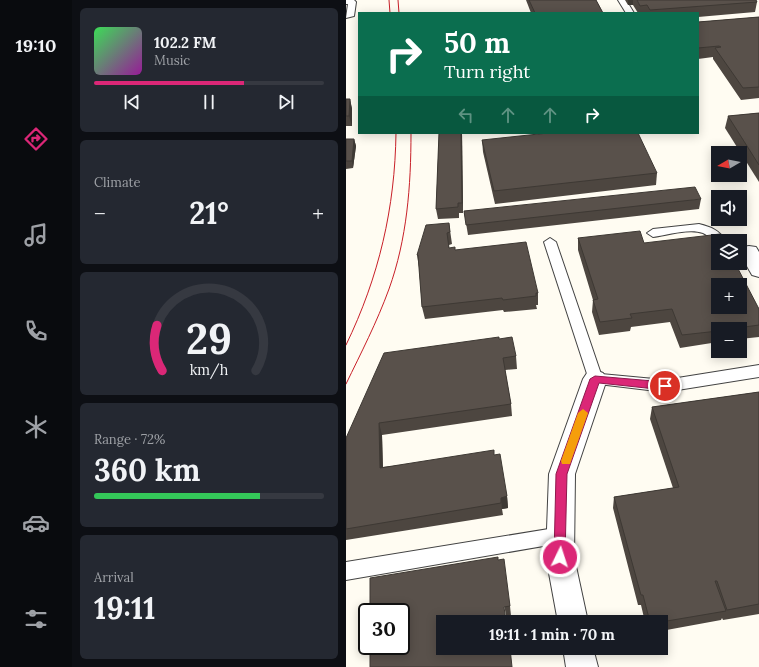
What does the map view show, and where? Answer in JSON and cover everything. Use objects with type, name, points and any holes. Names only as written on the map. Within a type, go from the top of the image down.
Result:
[{"type":"street","points":[[754,250],[759,270]]},
{"type":"street","points":[[572,615],[560,557],[562,474],[595,379]]},
{"type":"street","points":[[579,655],[582,667]]},
{"type":"lane","points":[[622,0],[629,12]]},
{"type":"lane","points":[[346,2],[352,2],[352,14],[346,15]]},
{"type":"lane","points":[[653,233],[700,228],[710,230],[715,234]]},
{"type":"lane","points":[[550,242],[595,379],[665,386],[759,371]]},
{"type":"lane","points":[[346,571],[561,536]]},
{"type":"building","points":[[529,0],[596,0],[602,12],[535,12]]},
{"type":"building","points":[[637,0],[756,0],[757,2],[650,10],[647,5],[640,6]]},
{"type":"building","points":[[759,17],[759,87],[743,88],[715,48],[721,47],[699,48],[699,22]]},
{"type":"building","points":[[346,99],[350,99],[349,116],[346,116]]},
{"type":"building","points":[[759,113],[759,165],[747,146],[728,116]]},
{"type":"building","points":[[439,134],[461,134],[462,203],[458,203],[458,207],[436,209]]},
{"type":"building","points":[[539,134],[638,134],[657,173],[494,191],[482,140]]},
{"type":"building","points":[[346,139],[354,139],[352,161],[346,161]]},
{"type":"building","points":[[695,187],[701,199],[466,225],[464,211]]},
{"type":"building","points":[[449,223],[450,232],[447,233],[449,248],[455,247],[455,250],[526,242],[538,293],[536,293],[536,296],[503,300],[502,298],[422,307],[417,255],[426,225]]},
{"type":"building","points":[[640,231],[644,243],[711,235],[711,270],[739,270],[743,278],[711,278],[711,314],[747,314],[747,286],[759,309],[759,325],[747,327],[747,322],[711,322],[711,332],[682,335],[672,309],[630,314],[632,318],[600,322],[593,300],[598,299],[578,238]]},
{"type":"building","points":[[499,337],[499,339],[512,337],[516,356],[503,358],[511,404],[379,423],[380,468],[494,450],[494,455],[500,454],[507,496],[501,498],[501,503],[346,529],[346,438],[384,353]]},
{"type":"building","points":[[759,392],[759,604],[727,610],[717,581],[715,581],[726,611],[668,621],[668,615],[648,615],[643,595],[641,595],[614,497],[679,487],[652,407]]},
{"type":"building","points":[[498,557],[498,560],[504,559],[510,606],[504,607],[505,615],[436,615],[436,655],[511,655],[512,667],[370,667],[370,655],[410,655],[410,603],[370,603],[370,578]]},
{"type":"tram line","points":[[389,0],[390,12]]},
{"type":"tram line","points":[[398,0],[399,12]]},
{"type":"tram line","points":[[346,345],[368,294],[383,242],[392,188],[396,134]]},
{"type":"tram line","points":[[346,384],[369,337],[389,289],[400,251],[409,192],[411,134]]},
{"type":"slow traffic","points":[[566,461],[583,413]]},
{"type":"route","points":[[560,557],[562,474],[595,379],[665,386]]}]
